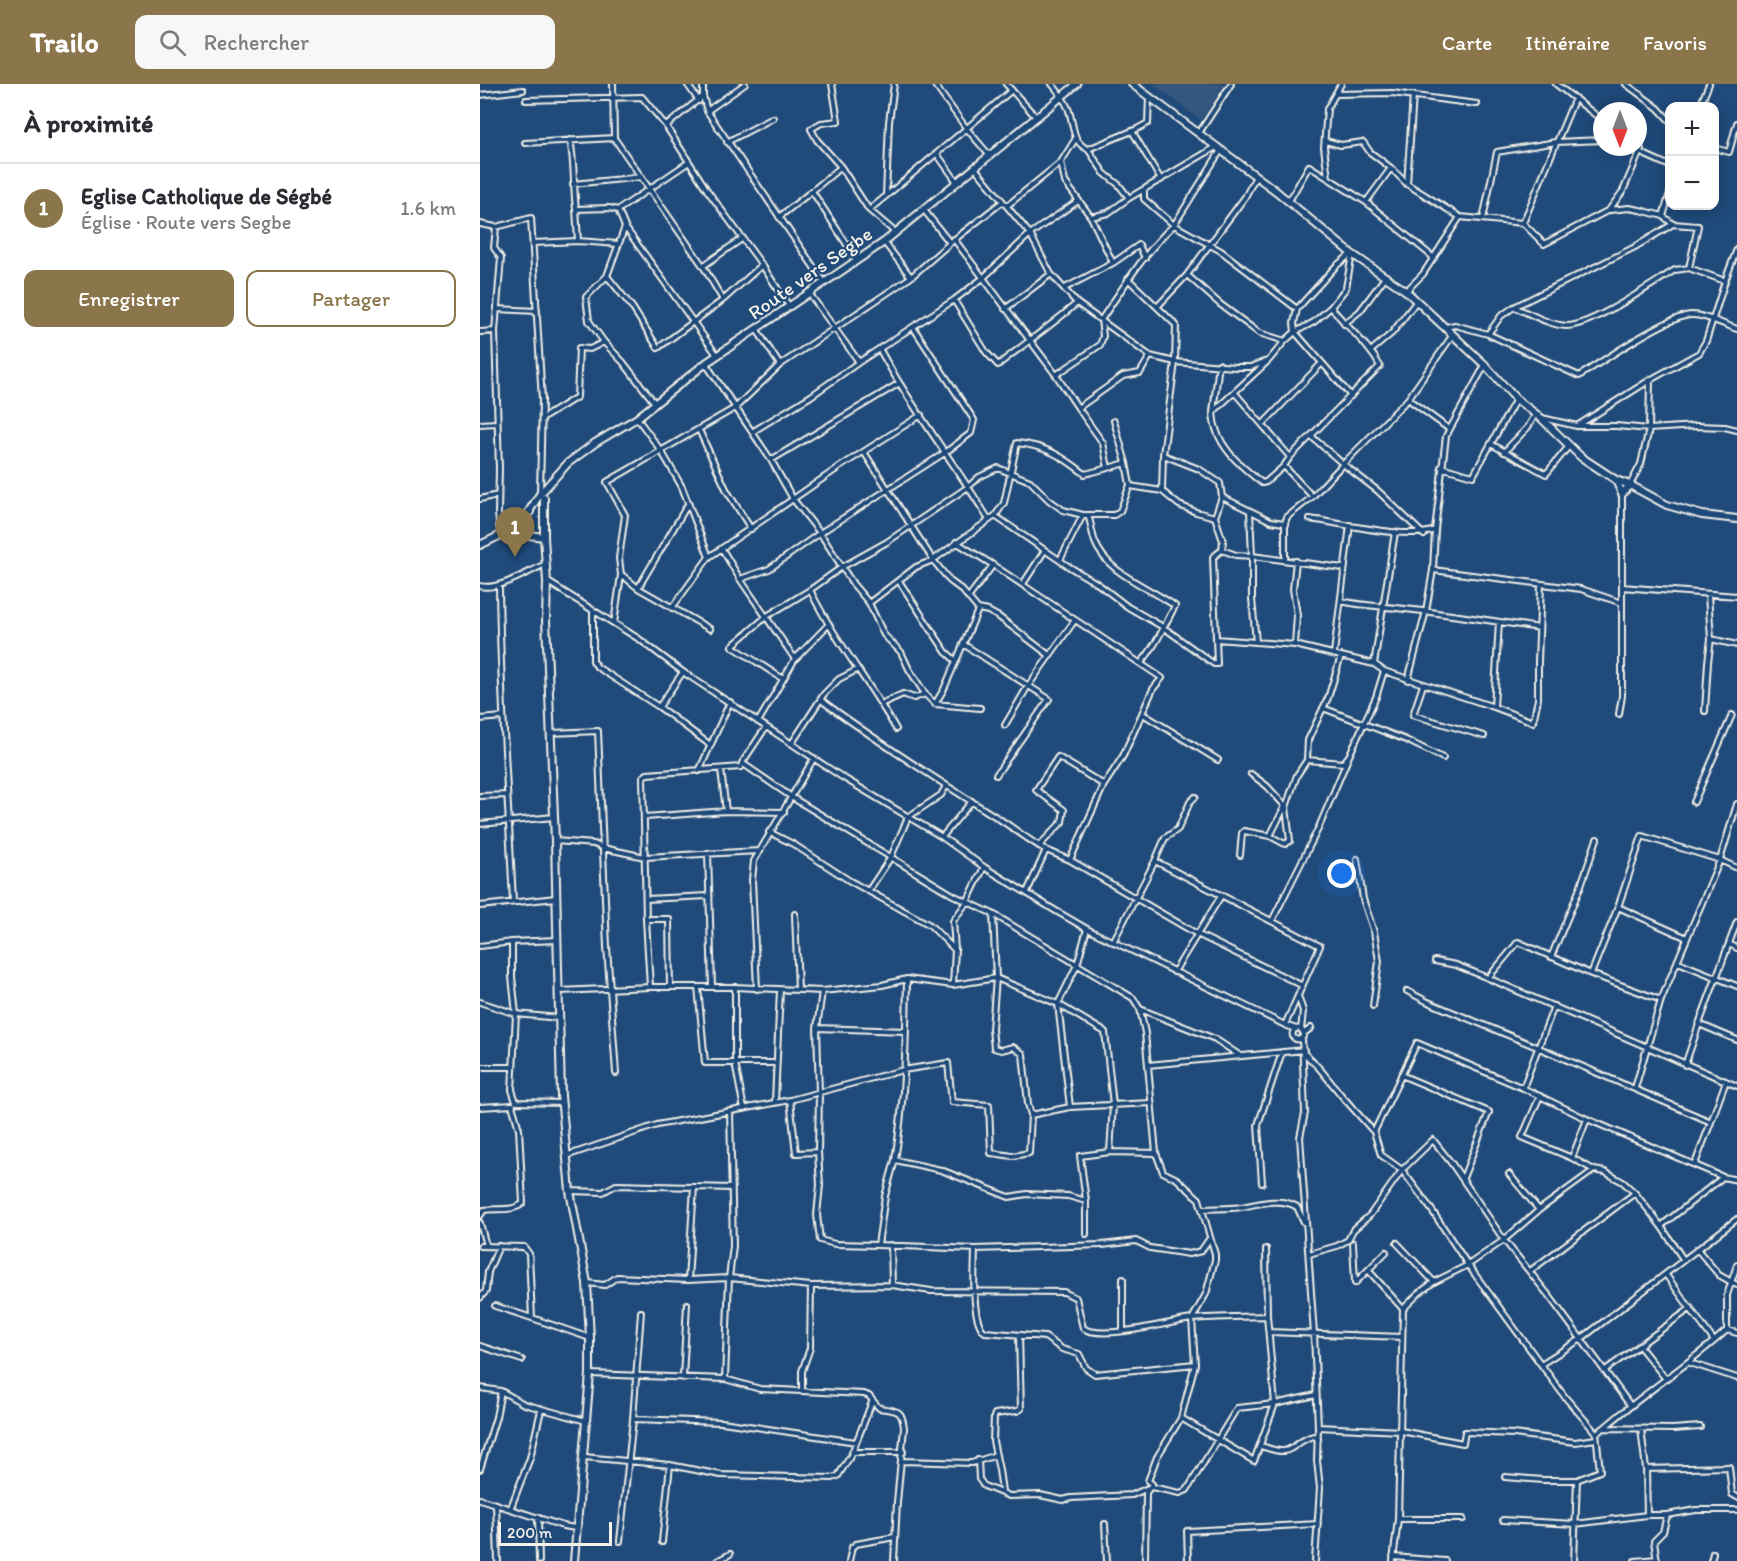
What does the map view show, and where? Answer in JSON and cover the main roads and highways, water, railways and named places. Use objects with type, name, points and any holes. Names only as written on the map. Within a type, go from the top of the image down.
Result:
[{"type":"place","name":"Eglise Catholique de Ségbé","points":[[515,557]]}]
